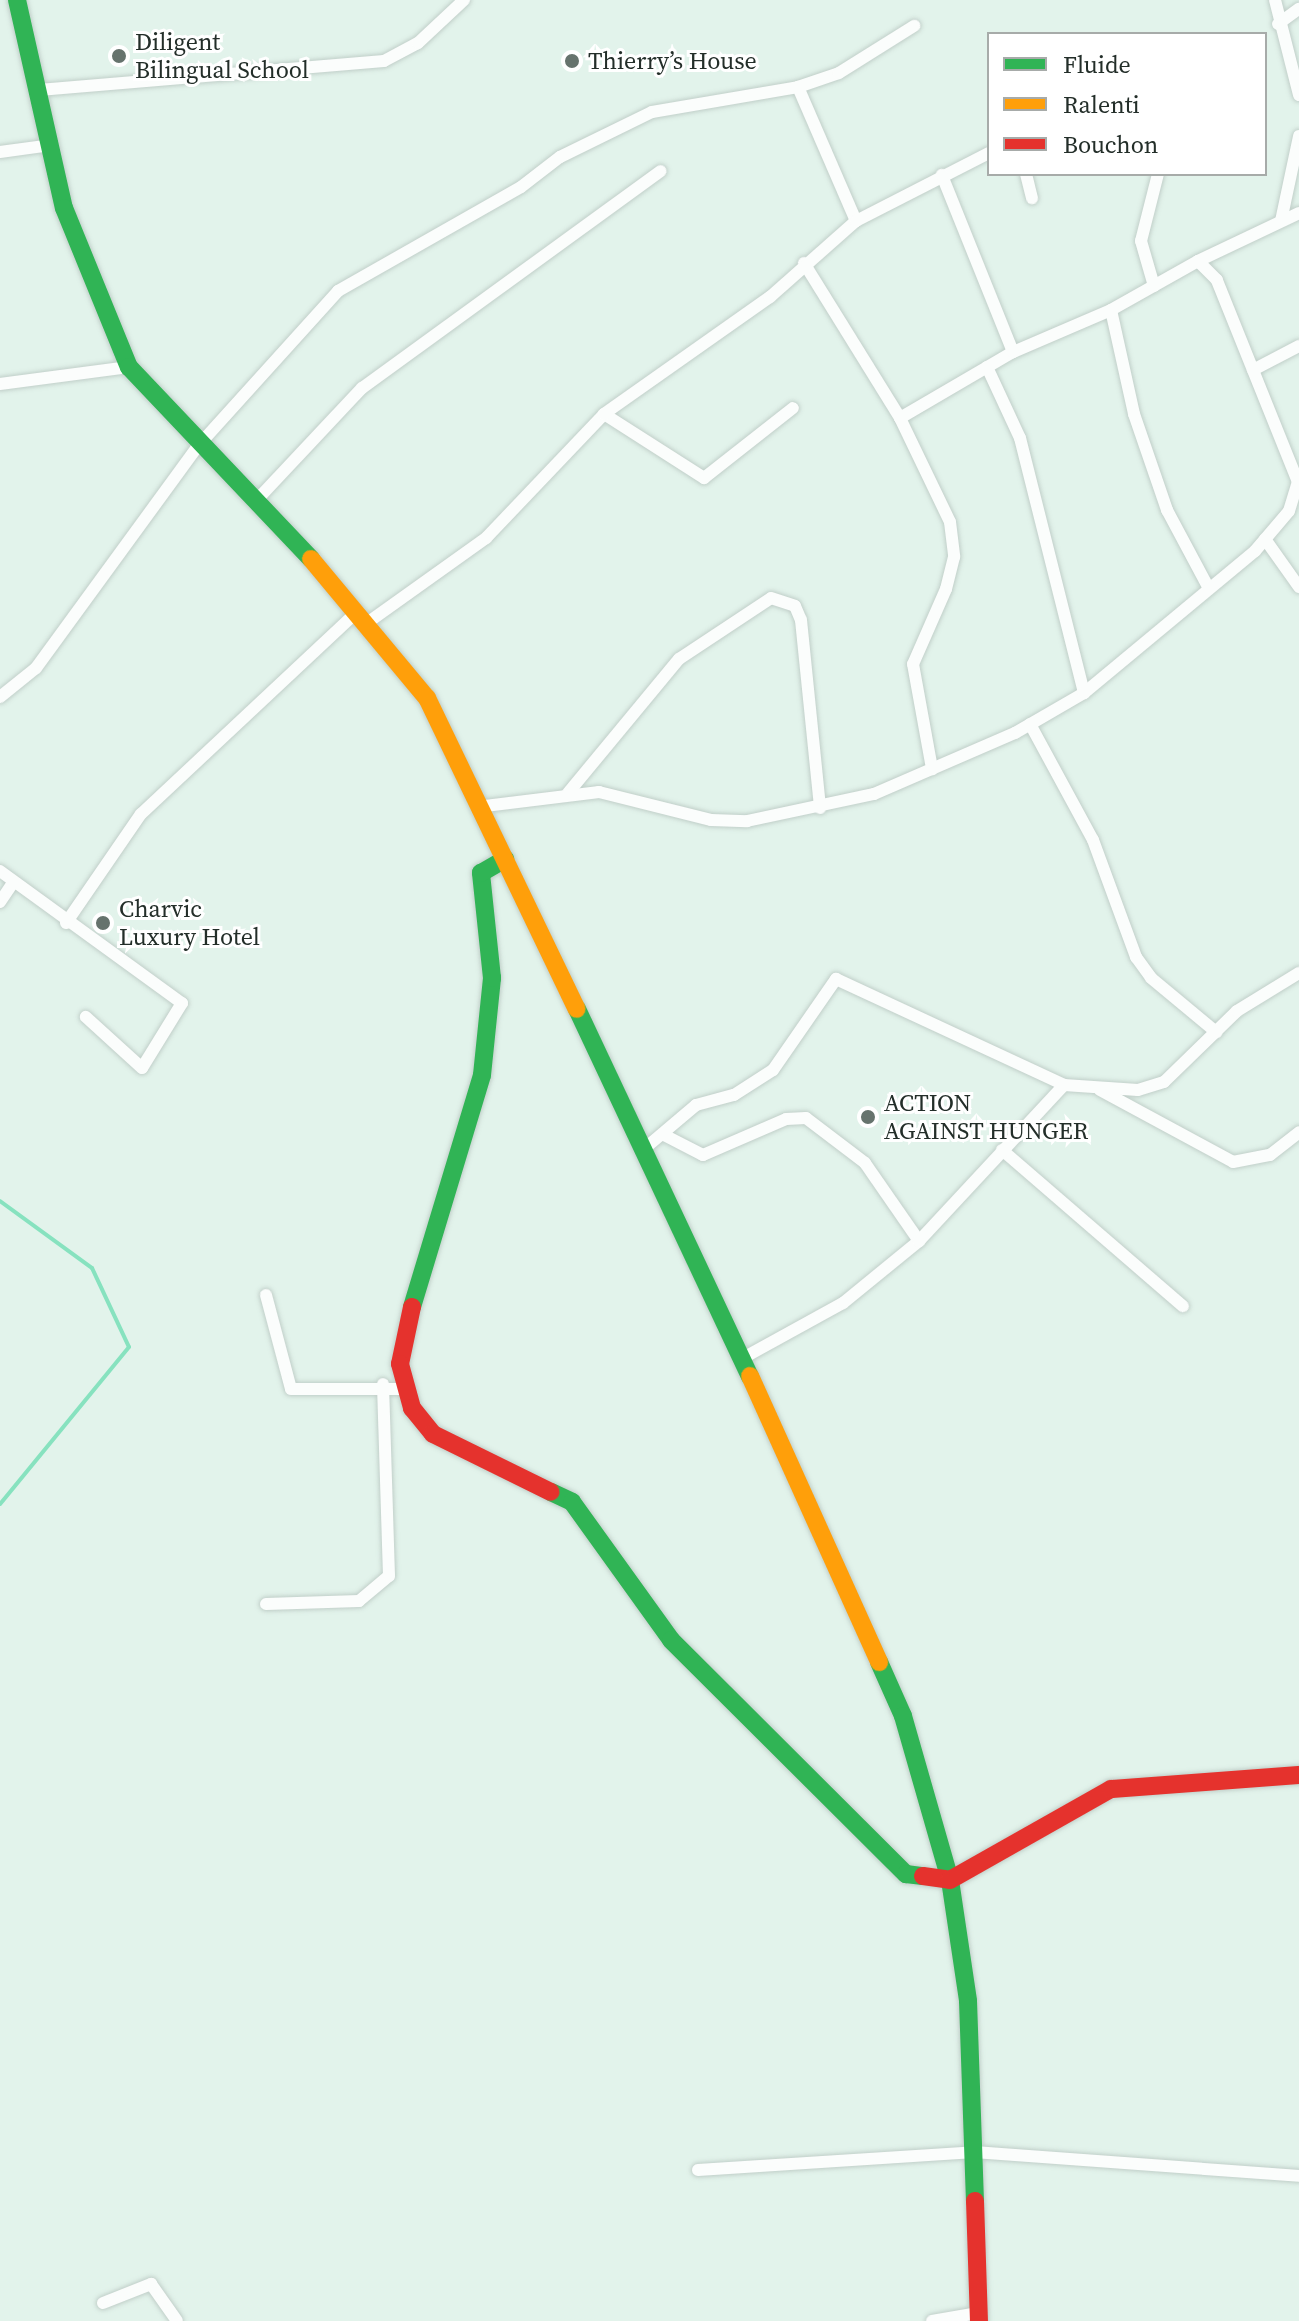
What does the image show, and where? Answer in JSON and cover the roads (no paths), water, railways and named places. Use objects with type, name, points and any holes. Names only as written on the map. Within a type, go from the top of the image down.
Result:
[{"type":"main road","points":[[17,0],[51,145],[92,289],[129,367],[198,446],[364,616],[427,698],[485,806],[505,859],[644,1149],[738,1361],[903,1716],[950,1880],[968,2001],[979,2317]]},
{"type":"main road","points":[[505,859],[481,873],[489,1030],[482,1075],[422,1258],[400,1364],[403,1389],[433,1434],[572,1502],[671,1640],[885,1860],[906,1874],[950,1880],[1091,1795],[1299,1775]]},
{"type":"street","points":[[39,90],[384,61],[418,43],[464,0]]},
{"type":"street","points":[[1275,0],[1278,24],[1299,95]]},
{"type":"street","points":[[1278,24],[1299,9]]},
{"type":"street","points":[[0,697],[36,668],[198,446],[315,309],[560,157],[652,112],[798,87],[839,73],[914,26]]},
{"type":"street","points":[[798,87],[856,221]]},
{"type":"street","points":[[1281,221],[1299,136]]},
{"type":"street","points":[[0,152],[51,145]]},
{"type":"street","points":[[66,923],[141,814],[364,616],[486,538],[604,414],[770,297],[804,263],[856,221],[987,154]]},
{"type":"street","points":[[254,503],[362,388],[661,171]]},
{"type":"street","points":[[942,175],[1013,352]]},
{"type":"street","points":[[1026,176],[1032,198]]},
{"type":"street","points":[[1154,286],[1141,241],[1157,176]]},
{"type":"street","points":[[900,418],[1013,352],[1111,310],[1198,261],[1299,213]]},
{"type":"street","points":[[485,806],[568,793],[639,797],[711,820],[820,808],[932,769],[1030,724],[1084,693],[1294,512],[1298,482],[1217,280],[1198,261]]},
{"type":"street","points":[[804,263],[900,418],[950,522],[954,557],[913,664],[932,769]]},
{"type":"street","points":[[1111,310],[1138,428],[1167,510],[1207,585]]},
{"type":"street","points":[[1253,370],[1299,346]]},
{"type":"street","points":[[0,384],[129,367]]},
{"type":"street","points":[[987,367],[1020,438],[1084,693]]},
{"type":"street","points":[[604,414],[704,478],[793,408]]},
{"type":"street","points":[[1265,539],[1299,587]]},
{"type":"street","points":[[568,793],[679,659],[771,598],[795,606],[801,620],[820,808]]},
{"type":"street","points":[[1030,724],[1093,840],[1136,957],[1151,978],[1216,1032]]},
{"type":"street","points":[[0,871],[66,923],[182,1003],[142,1068],[86,1017]]},
{"type":"street","points":[[0,902],[13,883]]},
{"type":"street","points":[[644,1149],[696,1105],[734,1095],[773,1070],[836,979],[1064,1085],[1138,1090],[1164,1082],[1216,1032],[1299,973]]},
{"type":"street","points":[[738,1361],[843,1303],[919,1241],[1064,1085]]},
{"type":"street","points":[[1097,1088],[1233,1162],[1270,1155],[1299,1132]]},
{"type":"street","points":[[664,1135],[703,1155],[786,1119],[806,1118],[865,1163],[919,1241]]},
{"type":"street","points":[[1002,1150],[1183,1306]]},
{"type":"street","points":[[266,1295],[291,1389],[383,1384],[403,1389]]},
{"type":"street","points":[[266,1604],[359,1601],[389,1576],[383,1384]]},
{"type":"street","points":[[698,2170],[974,2152],[1299,2176]]},
{"type":"street","points":[[103,2303],[151,2284],[177,2321]]},
{"type":"street","points":[[932,2321],[979,2317]]},
{"type":"waterway","points":[[0,1201],[92,1268],[129,1347],[0,1504]]},
{"type":"place","name":"Diligent Bilingual School","points":[[119,56]]},
{"type":"place","name":"Thierry’s House","points":[[572,61]]},
{"type":"place","name":"Charvic Luxury Hotel","points":[[103,923]]},
{"type":"place","name":"ACTION AGAINST HUNGER","points":[[868,1117]]}]
